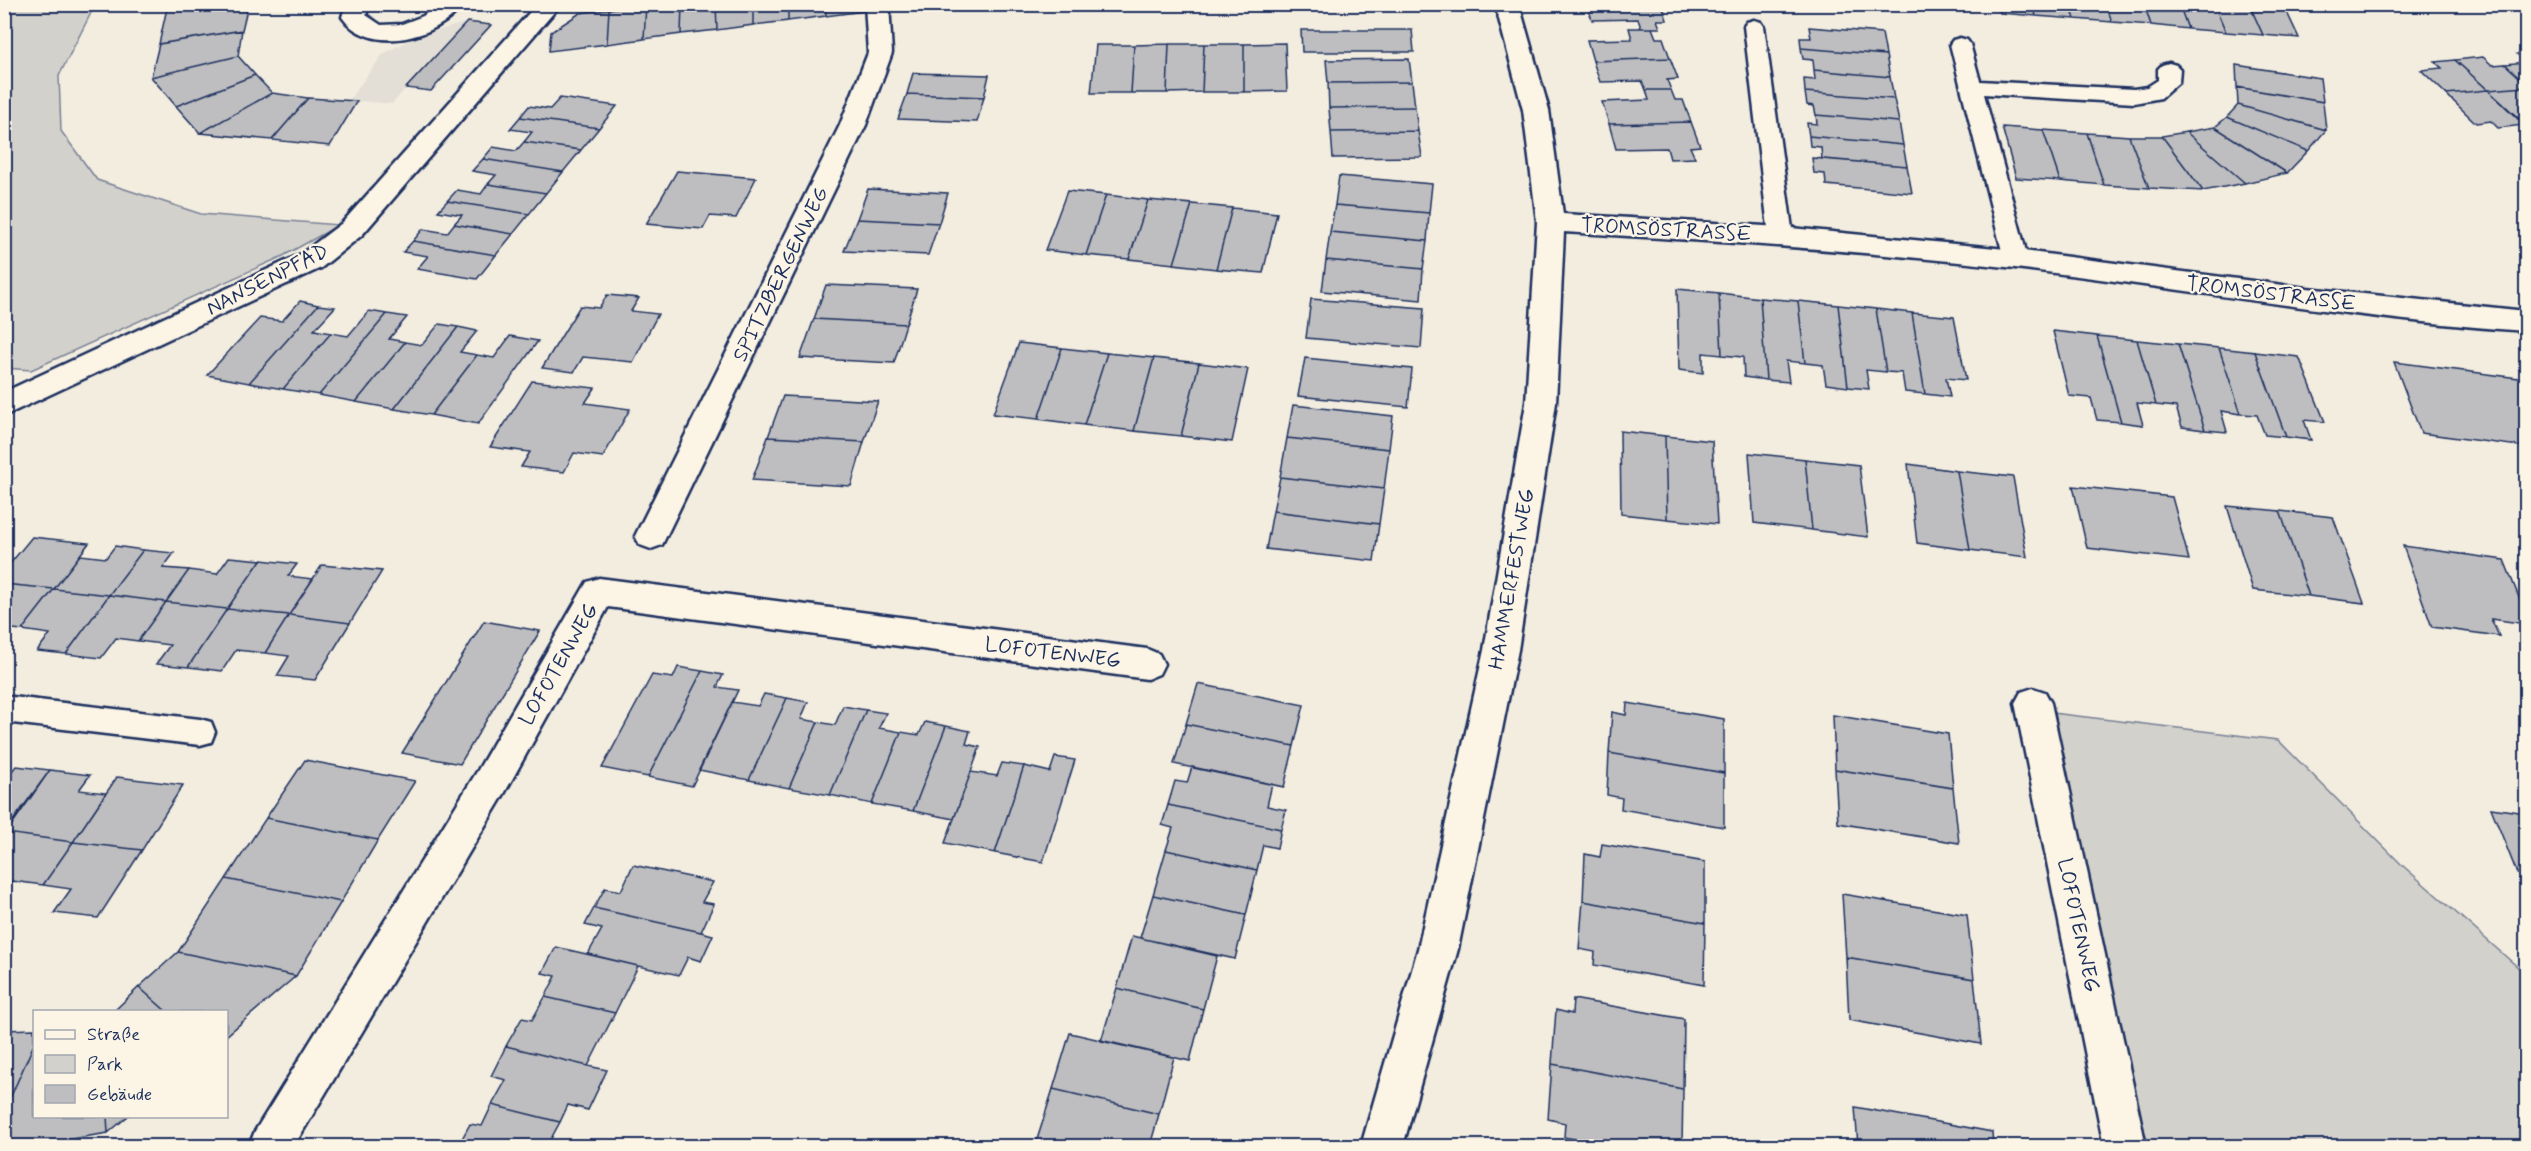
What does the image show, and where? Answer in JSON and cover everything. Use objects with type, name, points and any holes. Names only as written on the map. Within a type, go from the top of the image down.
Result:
[{"type":"street","points":[[358,4],[354,17],[361,26],[384,32],[419,27],[441,16],[452,4]]},
{"type":"street","name":"NANSENPFAD","points":[[4,405],[282,275],[329,249],[352,229],[550,4]]},
{"type":"street","name":"SPITZBERGENWEG","points":[[651,537],[853,126],[880,53],[877,4]]},
{"type":"street","name":"HAMMERFESTWEG","points":[[1382,1146],[1438,949],[1501,650],[1541,403],[1551,222],[1536,110],[1508,4]]},
{"type":"street","name":"TROMSÖSTRASSE","points":[[1551,222],[1782,236],[2016,259],[2307,298],[2526,321]]},
{"type":"street","name":"LOFOTENWEG","points":[[270,1146],[476,808],[599,592],[1147,664]]},
{"type":"street","name":"LOFOTENWEG","points":[[2033,703],[2125,1146]]},
{"type":"lane","name":"TROMSÖSTRASSE","points":[[1754,26],[1782,236]]},
{"type":"lane","points":[[1960,44],[2016,259]]},
{"type":"lane","points":[[1971,87],[2134,96],[2153,93],[2168,82],[2169,69]]},
{"type":"lane","points":[[4,709],[200,732]]},
{"type":"shaded area","points":[[467,22],[491,25],[431,91],[406,88],[392,104],[349,100],[383,54],[413,38]]},
{"type":"green space","points":[[4,5],[95,5],[59,76],[61,131],[97,180],[201,214],[339,225],[283,256],[31,370],[5,368]]},
{"type":"green space","points":[[2044,712],[2278,740],[2402,865],[2521,970],[2526,979],[2526,1146],[2137,1146]]},
{"type":"building","points":[[171,4],[249,4],[167,8]]},
{"type":"building","points":[[646,4],[644,39],[607,44],[609,9]]},
{"type":"building","points":[[646,4],[682,4],[681,34],[644,39]]},
{"type":"building","points":[[682,4],[716,4],[717,30],[681,34]]},
{"type":"building","points":[[716,4],[753,4],[753,25],[717,30]]},
{"type":"building","points":[[753,4],[788,4],[788,21],[753,25]]},
{"type":"building","points":[[788,4],[826,4],[826,16],[788,21]]},
{"type":"building","points":[[826,4],[863,4],[864,11],[826,16]]},
{"type":"building","points":[[1587,4],[1662,4],[1667,20],[1657,20],[1660,28],[1641,28],[1638,19],[1592,20]]},
{"type":"building","points":[[1923,4],[1957,4],[1958,9],[1923,6]]},
{"type":"building","points":[[1998,4],[2033,4],[2036,16],[2000,13]]},
{"type":"building","points":[[2033,4],[2070,4],[2075,19],[2036,16]]},
{"type":"building","points":[[2070,4],[2106,4],[2112,22],[2075,19]]},
{"type":"building","points":[[2106,4],[2144,4],[2151,25],[2112,22]]},
{"type":"building","points":[[2144,4],[2179,4],[2188,29],[2151,25]]},
{"type":"building","points":[[2179,4],[2214,4],[2226,32],[2188,29]]},
{"type":"building","points":[[2214,4],[2249,4],[2263,35],[2226,32]]},
{"type":"building","points":[[2249,4],[2283,4],[2299,38],[2263,35]]},
{"type":"building","points":[[248,5],[242,30],[159,44],[167,8]]},
{"type":"building","points":[[609,9],[607,44],[549,51],[551,32],[580,13]]},
{"type":"building","points":[[467,22],[491,25],[431,91],[406,88]]},
{"type":"building","points":[[1809,27],[1882,33],[1886,55],[1801,48],[1800,38],[1811,38]]},
{"type":"building","points":[[1629,28],[1652,28],[1656,38],[1663,38],[1670,58],[1593,61],[1587,40],[1632,39]]},
{"type":"building","points":[[242,30],[238,56],[151,77],[159,44]]},
{"type":"building","points":[[1301,30],[1412,30],[1414,52],[1302,52]]},
{"type":"building","points":[[1285,43],[1287,91],[1244,92],[1244,44]]},
{"type":"building","points":[[1169,44],[1167,93],[1131,93],[1134,45]]},
{"type":"building","points":[[1169,44],[1204,44],[1202,92],[1167,93]]},
{"type":"building","points":[[1204,44],[1244,44],[1244,92],[1202,92]]},
{"type":"building","points":[[1096,45],[1134,45],[1131,93],[1091,93]]},
{"type":"building","points":[[1801,48],[1886,55],[1890,77],[1814,70],[1813,60],[1803,59]]},
{"type":"building","points":[[2526,53],[2526,62],[2517,54]]},
{"type":"building","points":[[238,56],[255,75],[176,106],[151,77]]},
{"type":"building","points":[[2483,57],[2492,65],[2505,64],[2526,83],[2526,87],[2488,90],[2455,60]]},
{"type":"building","points":[[1670,58],[1678,79],[1667,80],[1671,90],[1646,90],[1642,81],[1600,82],[1593,61]]},
{"type":"building","points":[[1409,59],[1412,82],[1328,83],[1326,60]]},
{"type":"building","points":[[2455,60],[2488,90],[2446,94],[2421,70],[2442,68],[2435,62]]},
{"type":"building","points":[[2526,62],[2526,83],[2505,64]]},
{"type":"building","points":[[2236,65],[2320,78],[2323,102],[2237,87]]},
{"type":"building","points":[[1814,70],[1890,77],[1894,99],[1805,92],[1804,79],[1815,80]]},
{"type":"building","points":[[913,73],[989,75],[984,97],[907,94]]},
{"type":"building","points":[[255,75],[272,93],[200,133],[176,106]]},
{"type":"building","points":[[1412,82],[1415,107],[1329,108],[1328,83]]},
{"type":"building","points":[[2237,87],[2323,102],[2326,130],[2238,105]]},
{"type":"building","points":[[2526,87],[2526,125],[2488,90]]},
{"type":"building","points":[[1646,90],[1671,90],[1675,100],[1683,100],[1691,122],[1609,124],[1602,102],[1649,100]]},
{"type":"building","points":[[2488,90],[2524,125],[2498,128],[2491,121],[2476,123],[2446,94]]},
{"type":"building","points":[[1805,92],[1894,99],[1899,122],[1816,115],[1814,106],[1807,105]]},
{"type":"building","points":[[272,93],[308,98],[272,140],[200,133]]},
{"type":"building","points":[[907,94],[984,97],[977,122],[898,119]]},
{"type":"building","points":[[308,98],[357,101],[330,146],[272,140]]},
{"type":"building","points":[[560,98],[617,106],[599,128],[520,117],[529,106],[550,109]]},
{"type":"building","points":[[2238,105],[2326,130],[2308,151],[2227,117]]},
{"type":"building","points":[[1415,107],[1418,131],[1331,132],[1329,108]]},
{"type":"building","points":[[1816,115],[1899,122],[1903,145],[1809,136],[1807,123],[1817,124]]},
{"type":"building","points":[[520,117],[599,128],[581,150],[524,142],[532,132],[510,129]]},
{"type":"building","points":[[2227,117],[2308,151],[2287,173],[2215,127]]},
{"type":"building","points":[[1691,122],[1700,146],[1690,147],[1695,158],[1670,159],[1667,148],[1616,149],[1609,124]]},
{"type":"building","points":[[2002,127],[2043,130],[2060,181],[2016,178]]},
{"type":"building","points":[[2215,127],[2287,173],[2245,183],[2186,132]]},
{"type":"building","points":[[2043,130],[2087,133],[2104,185],[2060,181]]},
{"type":"building","points":[[1418,131],[1422,157],[1333,158],[1331,132]]},
{"type":"building","points":[[2186,132],[2245,183],[2203,191],[2162,136]]},
{"type":"building","points":[[2087,133],[2129,136],[2149,188],[2104,185]]},
{"type":"building","points":[[1809,136],[1903,145],[1907,166],[1822,159],[1821,147],[1810,146]]},
{"type":"building","points":[[2129,136],[2162,136],[2203,191],[2149,188]]},
{"type":"building","points":[[524,142],[581,150],[563,172],[483,159],[493,147],[516,151]]},
{"type":"building","points":[[1812,158],[1907,166],[1912,193],[1826,185],[1825,174],[1814,173]]},
{"type":"building","points":[[483,159],[563,172],[546,193],[488,184],[496,175],[472,171]]},
{"type":"building","points":[[677,171],[756,178],[736,218],[710,216],[703,229],[646,224]]},
{"type":"building","points":[[1339,176],[1432,184],[1429,213],[1335,205]]},
{"type":"building","points":[[488,184],[546,193],[529,214],[447,201],[457,190],[481,194]]},
{"type":"building","points":[[868,189],[948,193],[939,223],[857,219]]},
{"type":"building","points":[[1067,191],[1106,195],[1086,255],[1045,250]]},
{"type":"building","points":[[1106,195],[1148,200],[1129,259],[1086,255]]},
{"type":"building","points":[[1148,200],[1192,204],[1174,264],[1129,259]]},
{"type":"building","points":[[447,201],[529,214],[513,234],[454,224],[462,215],[438,211]]},
{"type":"building","points":[[1192,204],[1232,208],[1216,269],[1174,264]]},
{"type":"building","points":[[1335,205],[1429,213],[1427,241],[1330,232]]},
{"type":"building","points":[[1232,208],[1277,213],[1263,273],[1216,269]]},
{"type":"building","points":[[857,219],[939,223],[928,255],[844,251]]},
{"type":"building","points":[[454,224],[513,234],[496,255],[413,241],[423,229],[447,233]]},
{"type":"building","points":[[1330,232],[1427,241],[1423,269],[1326,260]]},
{"type":"building","points":[[413,241],[496,255],[477,279],[417,269],[428,256],[403,252]]},
{"type":"building","points":[[1326,260],[1423,269],[1421,300],[1322,291]]},
{"type":"building","points":[[826,285],[917,289],[906,324],[814,319]]},
{"type":"building","points":[[1677,289],[1719,293],[1722,355],[1703,353],[1703,373],[1679,370]]},
{"type":"building","points":[[1719,293],[1760,298],[1766,380],[1744,377],[1743,357],[1722,355]]},
{"type":"building","points":[[607,295],[639,298],[631,311],[658,314],[633,362],[583,357],[574,372],[542,368],[580,306],[599,308]]},
{"type":"building","points":[[1760,298],[1798,301],[1805,363],[1786,361],[1789,382],[1766,380]]},
{"type":"building","points":[[1311,299],[1424,308],[1421,348],[1306,338]]},
{"type":"building","points":[[300,301],[318,305],[249,383],[207,375],[260,318],[282,321]]},
{"type":"building","points":[[1798,301],[1838,305],[1848,387],[1826,384],[1823,365],[1805,363]]},
{"type":"building","points":[[318,305],[335,307],[314,330],[331,333],[283,389],[249,383]]},
{"type":"building","points":[[1838,305],[1876,309],[1886,372],[1866,370],[1869,389],[1848,387]]},
{"type":"building","points":[[1876,309],[1912,313],[1925,394],[1905,392],[1902,373],[1886,372]]},
{"type":"building","points":[[369,311],[387,314],[319,395],[283,389],[331,333],[348,336]]},
{"type":"building","points":[[1912,313],[1954,317],[1966,380],[1946,378],[1950,397],[1925,394]]},
{"type":"building","points":[[387,314],[407,317],[389,339],[405,342],[356,402],[319,395]]},
{"type":"building","points":[[814,319],[906,324],[894,363],[800,358]]},
{"type":"building","points":[[439,324],[458,327],[394,409],[356,402],[405,342],[422,345]]},
{"type":"building","points":[[458,327],[477,331],[460,352],[477,355],[431,415],[394,409]]},
{"type":"building","points":[[2053,331],[2097,336],[2121,422],[2097,420],[2091,398],[2069,396]]},
{"type":"building","points":[[510,336],[538,341],[478,424],[431,415],[477,355],[494,358]]},
{"type":"building","points":[[2097,336],[2137,340],[2156,405],[2137,403],[2143,425],[2121,422]]},
{"type":"building","points":[[2137,340],[2178,344],[2205,430],[2182,427],[2176,407],[2156,405]]},
{"type":"building","points":[[1019,343],[1062,348],[1038,419],[993,414]]},
{"type":"building","points":[[2178,344],[2219,348],[2241,414],[2221,411],[2227,432],[2205,430]]},
{"type":"building","points":[[1062,348],[1107,353],[1084,425],[1038,419]]},
{"type":"building","points":[[2219,348],[2255,352],[2286,437],[2265,435],[2257,415],[2241,414]]},
{"type":"building","points":[[2255,352],[2299,357],[2325,422],[2304,420],[2311,440],[2286,437]]},
{"type":"building","points":[[1107,353],[1154,358],[1134,431],[1084,425]]},
{"type":"building","points":[[1154,358],[1199,363],[1181,436],[1134,431]]},
{"type":"building","points":[[1305,358],[1412,369],[1408,407],[1298,396]]},
{"type":"building","points":[[2394,362],[2526,379],[2526,447],[2421,433]]},
{"type":"building","points":[[1199,363],[1248,369],[1232,442],[1181,436]]},
{"type":"building","points":[[532,381],[595,388],[585,403],[630,409],[603,457],[574,453],[564,472],[521,467],[530,452],[490,447]]},
{"type":"building","points":[[783,396],[878,401],[864,442],[768,437]]},
{"type":"building","points":[[1293,405],[1393,416],[1389,449],[1287,438]]},
{"type":"building","points":[[1620,431],[1665,436],[1667,519],[1621,514]]},
{"type":"building","points":[[1665,436],[1712,441],[1717,524],[1667,519]]},
{"type":"building","points":[[768,437],[864,442],[851,486],[752,480]]},
{"type":"building","points":[[1287,438],[1389,449],[1384,489],[1280,477]]},
{"type":"building","points":[[1749,453],[1805,459],[1812,530],[1754,523]]},
{"type":"building","points":[[1805,459],[1859,465],[1868,537],[1812,530]]},
{"type":"building","points":[[1908,464],[1957,471],[1970,550],[1917,543]]},
{"type":"building","points":[[1957,471],[2013,477],[2027,557],[1970,550]]},
{"type":"building","points":[[1280,477],[1384,489],[1379,524],[1273,511]]},
{"type":"building","points":[[2073,486],[2172,497],[2189,560],[2087,548]]},
{"type":"building","points":[[2227,506],[2280,511],[2309,596],[2253,590]]},
{"type":"building","points":[[1273,511],[1379,524],[1374,561],[1266,549]]},
{"type":"building","points":[[2280,511],[2333,517],[2364,603],[2309,596]]},
{"type":"building","points":[[32,537],[89,543],[54,589],[4,584],[4,571]]},
{"type":"building","points":[[115,546],[143,550],[109,595],[54,589],[80,555],[106,558]]},
{"type":"building","points":[[2403,546],[2504,560],[2526,615],[2526,624],[2491,619],[2499,636],[2432,627]]},
{"type":"building","points":[[143,550],[174,553],[163,568],[189,570],[166,602],[109,595]]},
{"type":"building","points":[[229,557],[261,560],[227,609],[166,602],[189,570],[217,574]]},
{"type":"building","points":[[261,560],[297,564],[288,576],[313,579],[289,615],[227,609]]},
{"type":"building","points":[[322,565],[382,571],[350,623],[289,615]]},
{"type":"building","points":[[4,584],[54,589],[22,630],[4,628]]},
{"type":"building","points":[[54,589],[109,595],[66,654],[37,651],[50,634],[22,630]]},
{"type":"building","points":[[109,595],[166,602],[138,641],[116,638],[101,658],[66,654]]},
{"type":"building","points":[[166,602],[227,609],[188,667],[156,664],[170,645],[138,641]]},
{"type":"building","points":[[227,609],[289,615],[265,653],[236,650],[222,671],[188,667]]},
{"type":"building","points":[[289,615],[350,623],[315,680],[277,676],[289,656],[265,653]]},
{"type":"building","points":[[484,621],[540,631],[460,764],[402,753]]},
{"type":"building","points":[[678,667],[702,671],[648,777],[602,768],[652,675],[673,678]]},
{"type":"building","points":[[702,671],[723,675],[717,687],[738,690],[692,786],[648,777]]},
{"type":"building","points":[[1198,684],[1304,705],[1294,746],[1186,724]]},
{"type":"building","points":[[764,694],[787,698],[749,780],[699,770],[732,702],[758,706]]},
{"type":"building","points":[[787,698],[808,702],[801,719],[818,722],[789,788],[749,780]]},
{"type":"building","points":[[1627,703],[1724,719],[1724,773],[1609,753],[1612,712],[1626,715]]},
{"type":"building","points":[[843,706],[866,710],[830,795],[789,788],[818,722],[835,725]]},
{"type":"building","points":[[866,710],[886,713],[879,728],[901,732],[872,804],[830,795]]},
{"type":"building","points":[[1833,715],[1948,734],[1953,788],[1835,769]]},
{"type":"building","points":[[925,722],[946,726],[913,811],[872,804],[901,732],[919,735]]},
{"type":"building","points":[[1186,724],[1294,746],[1284,787],[1174,764]]},
{"type":"building","points":[[946,726],[970,731],[966,744],[980,747],[954,819],[913,811]]},
{"type":"building","points":[[1609,753],[1724,773],[1724,827],[1621,809],[1622,798],[1607,795]]},
{"type":"building","points":[[1055,757],[1075,760],[1043,862],[995,853],[1024,766],[1050,772]]},
{"type":"building","points":[[305,760],[415,781],[378,840],[266,818]]},
{"type":"building","points":[[1002,763],[1024,766],[995,853],[945,843],[971,772],[997,776]]},
{"type":"building","points":[[16,766],[50,770],[4,833],[4,781]]},
{"type":"building","points":[[1192,767],[1272,784],[1267,806],[1286,810],[1281,829],[1168,805],[1175,781],[1187,783]]},
{"type":"building","points":[[1835,769],[1953,788],[1959,843],[1838,823]]},
{"type":"building","points":[[50,770],[90,775],[79,790],[106,793],[73,842],[6,833]]},
{"type":"building","points":[[117,777],[183,785],[142,850],[73,842]]},
{"type":"building","points":[[1168,805],[1281,829],[1277,848],[1263,845],[1257,870],[1166,850],[1173,828],[1162,825]]},
{"type":"building","points":[[2491,808],[2526,813],[2526,874],[2517,873]]},
{"type":"building","points":[[266,818],[378,840],[341,902],[226,879]]},
{"type":"building","points":[[6,833],[73,842],[43,885],[12,881],[4,892]]},
{"type":"building","points":[[73,842],[142,850],[98,918],[54,913],[71,889],[43,885]]},
{"type":"building","points":[[1602,844],[1705,862],[1705,923],[1583,901],[1585,854],[1600,857]]},
{"type":"building","points":[[1166,850],[1257,870],[1246,915],[1153,895]]},
{"type":"building","points":[[633,865],[713,882],[702,902],[714,904],[701,932],[594,908],[605,888],[621,891]]},
{"type":"building","points":[[226,879],[341,902],[296,976],[178,952]]},
{"type":"building","points":[[1842,894],[1967,915],[1974,979],[1846,957]]},
{"type":"building","points":[[1153,895],[1246,915],[1235,959],[1140,938]]},
{"type":"building","points":[[1583,901],[1705,923],[1704,985],[1594,965],[1595,952],[1579,949]]},
{"type":"building","points":[[594,908],[713,935],[701,961],[688,957],[679,975],[638,966],[588,954],[602,929],[585,925]]},
{"type":"building","points":[[1132,936],[1217,956],[1203,1009],[1117,988]]},
{"type":"building","points":[[556,947],[638,966],[615,1013],[545,997],[556,976],[542,973]]},
{"type":"building","points":[[178,952],[296,976],[228,1034],[228,1010],[165,1010],[139,987]]},
{"type":"building","points":[[1846,957],[1974,979],[1981,1044],[1849,1020]]},
{"type":"building","points":[[139,987],[165,1010],[115,1010]]},
{"type":"building","points":[[1117,988],[1203,1009],[1190,1061],[1101,1041]]},
{"type":"building","points":[[545,997],[615,1013],[588,1066],[506,1046],[522,1018],[532,1020]]},
{"type":"building","points":[[1573,999],[1684,1019],[1683,1089],[1552,1064],[1556,1010],[1572,1014]]},
{"type":"building","points":[[33,1029],[33,1046],[4,1112],[4,1030]]},
{"type":"building","points":[[1070,1033],[1174,1057],[1159,1114],[1053,1089]]},
{"type":"building","points":[[33,1046],[33,1118],[107,1118],[108,1133],[28,1146],[4,1146],[4,1112]]},
{"type":"building","points":[[506,1046],[607,1070],[588,1110],[568,1105],[560,1122],[492,1105],[506,1080],[491,1076]]},
{"type":"building","points":[[1552,1064],[1683,1089],[1682,1146],[1611,1146],[1564,1137],[1565,1123],[1548,1119]]},
{"type":"building","points":[[1053,1089],[1159,1114],[1150,1146],[1035,1146]]},
{"type":"building","points":[[492,1105],[560,1122],[547,1146],[458,1146],[470,1124],[482,1126]]},
{"type":"building","points":[[1855,1107],[1992,1132],[1993,1146],[1858,1146]]},
{"type":"building","points":[[107,1118],[126,1118],[108,1133]]}]
